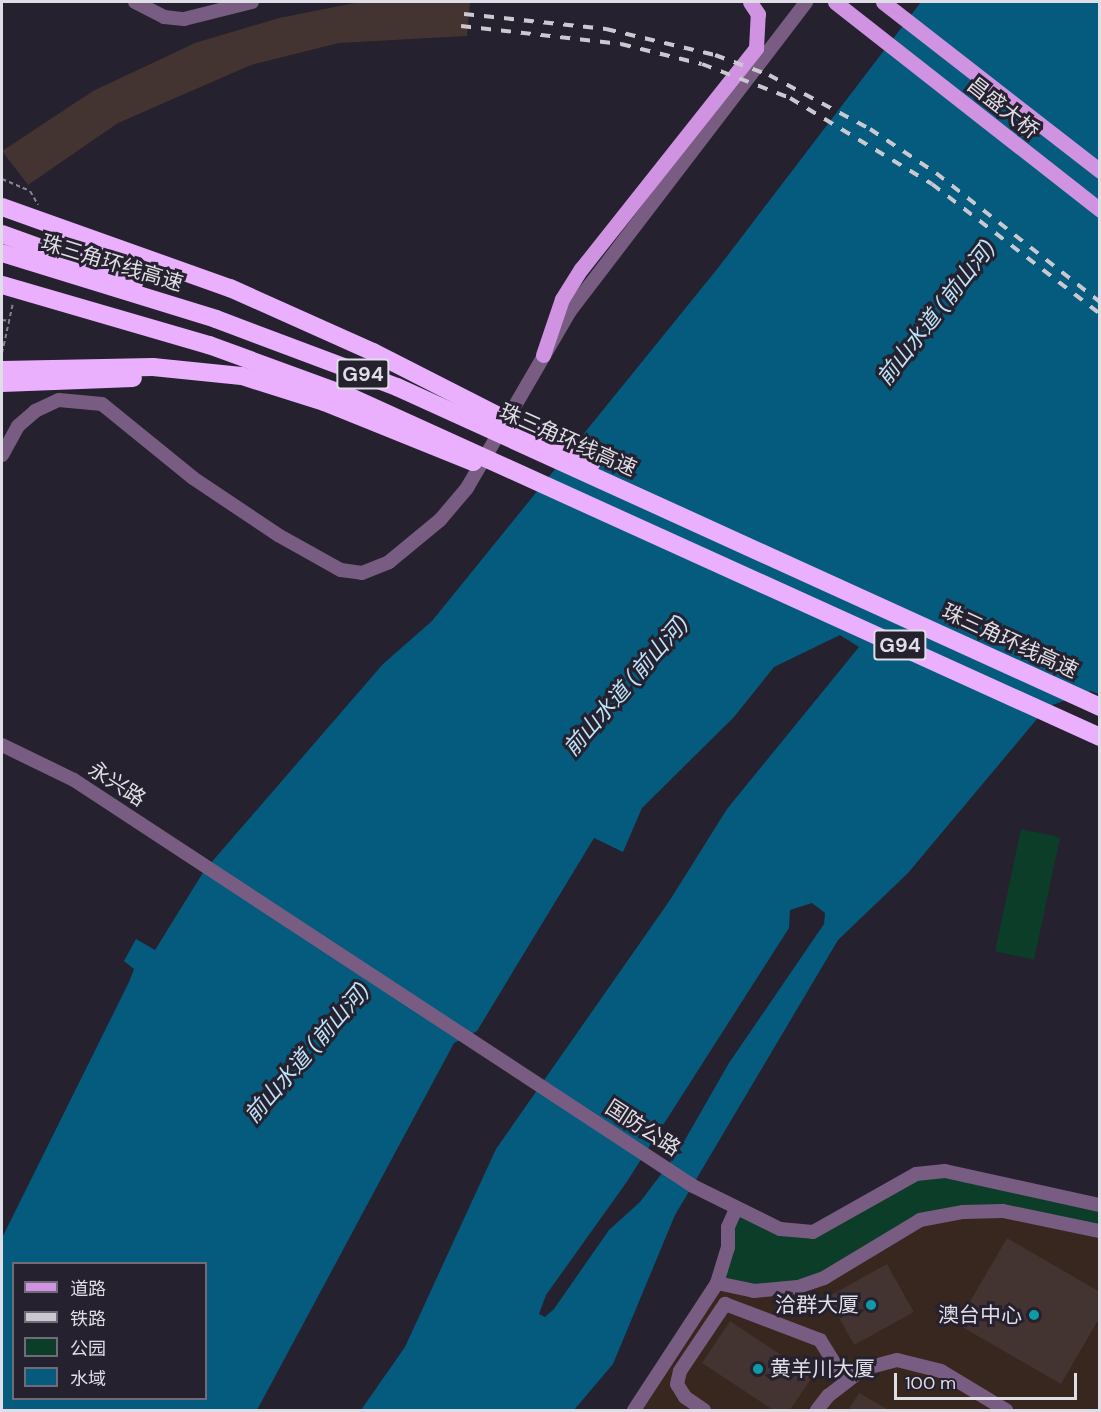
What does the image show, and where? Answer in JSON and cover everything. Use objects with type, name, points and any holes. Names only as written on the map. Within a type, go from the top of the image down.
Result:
[{"type":"highway","points":[[2,207],[230,288],[322,328],[538,434],[711,529]]},
{"type":"highway","points":[[2,234],[84,261],[269,339]]},
{"type":"highway","name":"珠三角环线高速","points":[[2,253],[269,339],[397,387],[1100,707]]},
{"type":"highway","name":"G94","points":[[2,285],[209,345],[346,394],[700,553],[1100,737]]},
{"type":"highway","points":[[2,370],[153,367],[227,373],[324,402],[700,553]]},
{"type":"highway","points":[[2,383],[186,377],[262,386],[324,402]]},
{"type":"main road","points":[[543,355],[562,299],[581,269],[756,48],[758,14],[750,2]]},
{"type":"main road","name":"昌盛大桥","points":[[835,2],[1100,210]]},
{"type":"main road","name":"昌盛大桥","points":[[883,2],[1100,171]]},
{"type":"street","points":[[135,2],[164,17],[184,20],[252,2]]},
{"type":"street","points":[[2,455],[18,426],[35,411],[59,400],[102,404],[193,478],[278,536],[342,570],[362,573],[389,562],[440,520],[467,488],[543,355],[609,255],[806,2]]},
{"type":"street","name":"永兴路","points":[[2,745],[74,780],[204,866]]},
{"type":"street","name":"国防公路","points":[[204,866],[693,1186],[780,1229],[813,1232],[916,1174],[945,1171],[1100,1205]]},
{"type":"street","points":[[634,1410],[717,1283],[728,1247],[728,1227],[736,1209]]},
{"type":"street","points":[[717,1283],[754,1291],[798,1287],[824,1278],[920,1220],[963,1212],[1003,1211],[1100,1231]]},
{"type":"street","points":[[704,1410],[685,1397],[677,1384],[680,1371],[725,1304],[820,1340],[846,1382]]},
{"type":"street","points":[[817,1410],[863,1369],[897,1360],[941,1371],[1006,1410]]},
{"type":"path","points":[[2,320],[10,321]]},
{"type":"shaded area","points":[[963,1212],[1099,1231],[1099,1410],[634,1410],[717,1283],[920,1220]]},
{"type":"green space","points":[[1021,829],[1060,837],[1034,960],[995,951]]},
{"type":"green space","points":[[945,1172],[1099,1207],[1099,1229],[1002,1209],[919,1217],[822,1275],[779,1288],[720,1282],[737,1212],[814,1234],[916,1175]]},
{"type":"water","name":"前山水道 (前山河)","points":[[921,2],[1099,2],[1099,694],[1091,691],[1047,707],[908,873],[838,940],[675,1215],[613,1364],[574,1410],[361,1410],[405,1347],[496,1149],[670,900],[727,809],[859,647],[840,635],[774,667],[734,717],[642,808],[623,852],[594,838],[477,1031],[454,1043],[257,1410],[2,1410],[2,1238],[129,982],[134,969],[124,961],[136,939],[155,950],[204,871],[383,664],[432,621],[718,268]],"holes":[[[812,903],[825,913],[824,924],[729,1063],[678,1152],[640,1202],[609,1230],[554,1309],[545,1317],[539,1314],[546,1295],[626,1183],[789,928],[790,910]]]},
{"type":"building","points":[[360,2],[470,2],[467,36],[339,43],[251,65],[118,123],[28,185],[2,151],[93,91],[195,43],[279,18]]},
{"type":"building","points":[[1007,1238],[1100,1292],[1100,1317],[1061,1384],[957,1324]]},
{"type":"building","name":"洽群大厦","points":[[887,1264],[914,1312],[854,1345],[828,1297]]},
{"type":"building","name":"黄羊川大厦","points":[[730,1321],[813,1376],[790,1410],[773,1410],[702,1363]]},
{"type":"building","points":[[859,1393],[889,1410],[848,1410]]},
{"type":"railway","points":[[464,14],[606,29],[715,55],[769,75],[870,129],[936,173],[1100,302]]},
{"type":"railway","points":[[461,26],[621,44],[702,64],[790,98],[932,184],[1100,314]]},
{"type":"place","name":"洽群大厦","points":[[871,1305]]},
{"type":"place","name":"澳台中心","points":[[1034,1315]]},
{"type":"place","name":"黄羊川大厦","points":[[758,1369]]}]
